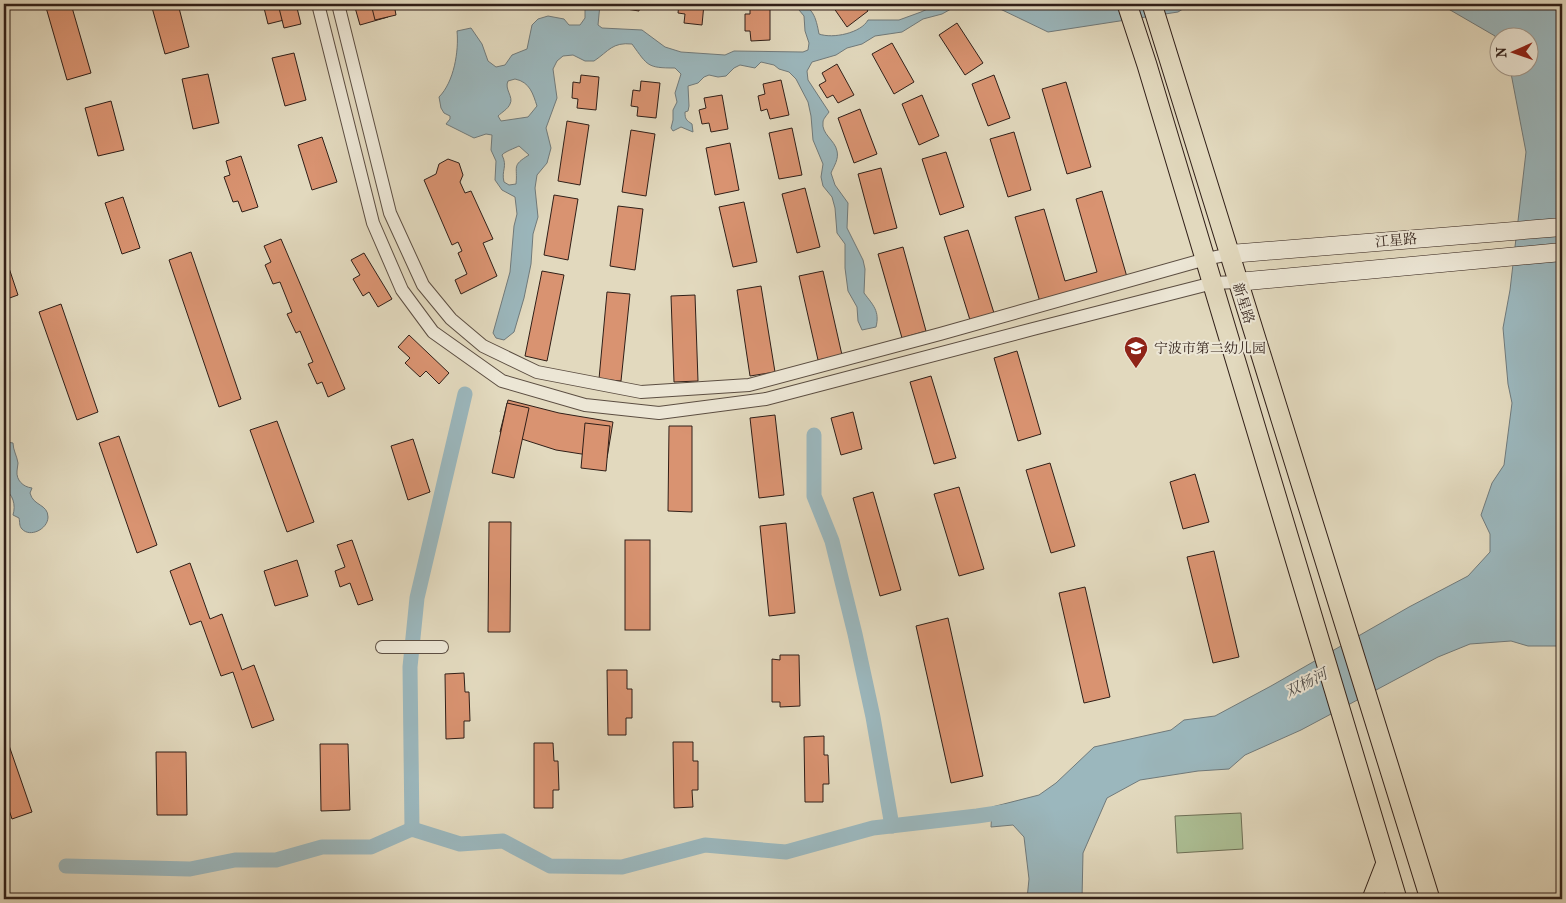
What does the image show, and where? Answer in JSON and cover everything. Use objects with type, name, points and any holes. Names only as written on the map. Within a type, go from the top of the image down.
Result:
[{"type":"main road","name":"新星路","points":[[1152,4],[1430,899]]},
{"type":"main road","name":"新星路","points":[[1127,5],[1206,258],[1397,899]]},
{"type":"main road","points":[[1372,899],[1386,863]]},
{"type":"main road","points":[[1422,875],[1445,899]]},
{"type":"street","points":[[318,4],[373,223],[402,290],[433,332],[502,382],[585,405],[659,413],[766,399],[1213,283],[1237,282]]},
{"type":"street","points":[[338,4],[390,212],[423,285],[451,319],[483,346],[537,372],[641,392],[749,385],[940,334],[1206,258],[1230,254]]},
{"type":"street","name":"江星路","points":[[1230,254],[1562,227]]},
{"type":"street","name":"江星路","points":[[1237,282],[1562,252]]},
{"type":"street","points":[[382,647],[442,648]]},
{"type":"green space","points":[[1241,813],[1243,849],[1177,853],[1175,816]]},
{"type":"water","points":[[585,4],[600,4],[598,25],[602,28],[642,30],[665,47],[681,52],[725,55],[734,51],[803,52],[808,50],[809,43],[805,31],[804,16],[794,4],[805,6],[809,9],[815,17],[819,34],[832,36],[853,31],[864,25],[868,20],[899,20],[938,4],[960,4],[942,14],[923,19],[902,32],[875,36],[836,55],[812,62],[807,71],[808,80],[829,112],[823,122],[823,126],[826,134],[836,147],[837,154],[831,173],[835,185],[848,203],[847,228],[863,260],[865,269],[864,293],[876,312],[876,327],[862,330],[858,321],[857,307],[848,291],[845,268],[845,244],[837,233],[832,197],[823,186],[821,177],[823,164],[813,140],[808,102],[796,79],[789,72],[779,69],[774,65],[761,62],[755,68],[740,65],[726,76],[709,75],[704,77],[698,83],[688,86],[689,106],[685,116],[692,124],[693,132],[681,127],[673,131],[671,128],[673,110],[677,102],[675,93],[681,74],[675,68],[649,64],[632,44],[620,44],[611,48],[594,61],[585,61],[573,55],[563,56],[557,61],[553,69],[557,98],[546,128],[551,148],[547,163],[537,175],[535,188],[538,217],[533,234],[531,264],[524,298],[514,332],[504,340],[496,338],[493,333],[510,272],[514,226],[517,214],[515,197],[502,190],[495,180],[496,161],[491,150],[492,135],[486,134],[474,138],[446,124],[450,116],[444,113],[441,108],[439,97],[452,75],[457,48],[457,31],[471,28],[482,44],[488,61],[496,67],[505,65],[512,55],[527,49],[532,25],[538,19],[548,16],[564,19],[569,25],[580,25],[585,18]],"holes":[[[515,79],[527,86],[537,106],[528,117],[501,121],[498,116],[508,107],[511,101],[507,84],[508,81]],[[519,146],[529,155],[516,167],[516,184],[509,185],[504,182],[502,155]]]},
{"type":"water","points":[[994,4],[1191,4],[1178,12],[1048,32],[996,7]]},
{"type":"water","name":"双杨河","points":[[1436,4],[1562,4],[1562,645],[1528,646],[1511,641],[1470,644],[1438,657],[1301,730],[1245,755],[1229,769],[1198,771],[1140,780],[1107,798],[1083,853],[1082,899],[1027,899],[1029,879],[1024,837],[1013,825],[991,827],[992,807],[1039,795],[1056,783],[1094,747],[1171,730],[1184,720],[1215,716],[1468,576],[1490,552],[1490,534],[1481,515],[1492,483],[1504,465],[1512,403],[1508,384],[1503,328],[1510,290],[1526,152],[1512,78],[1538,78],[1538,28],[1488,28],[1488,32],[1445,7]]},
{"type":"water","points":[[4,438],[7,442],[13,443],[18,463],[17,474],[19,480],[21,483],[32,488],[30,493],[32,497],[46,510],[47,521],[38,531],[25,532],[20,527],[19,518],[13,515],[13,500],[4,489]]},
{"type":"building","points":[[45,4],[71,4],[91,73],[67,80]]},
{"type":"building","points":[[151,4],[178,4],[189,47],[165,54]]},
{"type":"building","points":[[263,4],[288,4],[292,18],[268,24]]},
{"type":"building","points":[[278,4],[296,4],[301,24],[284,28]]},
{"type":"building","points":[[354,4],[384,4],[388,17],[360,25]]},
{"type":"building","points":[[371,4],[394,4],[396,15],[375,20]]},
{"type":"building","points":[[620,4],[640,4],[639,11],[620,8]]},
{"type":"building","points":[[679,4],[704,4],[702,25],[684,23],[685,14],[678,13]]},
{"type":"building","points":[[770,4],[770,40],[751,41],[750,31],[745,31],[745,14],[750,14],[750,5]]},
{"type":"building","points":[[831,4],[863,4],[868,11],[847,27]]},
{"type":"building","points":[[957,23],[983,63],[965,75],[939,35]]},
{"type":"building","points":[[892,43],[914,82],[894,94],[872,54]]},
{"type":"building","points":[[294,53],[306,100],[285,106],[272,58]]},
{"type":"building","points":[[837,64],[854,95],[838,103],[833,95],[827,98],[819,85],[826,81],[822,73]]},
{"type":"building","points":[[208,74],[219,123],[193,129],[182,79]]},
{"type":"building","points":[[581,75],[599,77],[596,110],[577,108],[578,99],[572,98],[573,82],[580,83]]},
{"type":"building","points":[[994,75],[1010,118],[988,126],[972,84]]},
{"type":"building","points":[[781,80],[789,115],[770,119],[767,109],[761,111],[758,96],[765,94],[763,84]]},
{"type":"building","points":[[641,81],[660,83],[656,118],[637,116],[638,107],[631,106],[633,90],[640,91]]},
{"type":"building","points":[[1066,82],[1091,167],[1067,174],[1042,89]]},
{"type":"building","points":[[722,95],[728,129],[711,132],[709,123],[702,124],[699,110],[706,108],[704,98]]},
{"type":"building","points":[[922,95],[939,136],[919,145],[902,104]]},
{"type":"building","points":[[111,101],[124,150],[98,156],[85,108]]},
{"type":"building","points":[[860,109],[877,154],[854,163],[838,118]]},
{"type":"building","points":[[567,121],[589,125],[580,185],[558,181]]},
{"type":"building","points":[[792,128],[802,175],[779,179],[769,133]]},
{"type":"building","points":[[631,130],[655,134],[646,196],[622,192]]},
{"type":"building","points":[[1014,132],[1031,190],[1008,197],[990,139]]},
{"type":"building","points":[[322,137],[337,182],[312,190],[298,145]]},
{"type":"building","points":[[730,143],[739,190],[715,195],[706,148]]},
{"type":"building","points":[[946,152],[964,207],[940,215],[922,159]]},
{"type":"building","points":[[241,156],[258,207],[242,212],[238,201],[233,202],[224,177],[230,175],[226,161]]},
{"type":"building","points":[[448,159],[459,163],[463,175],[460,182],[465,193],[471,191],[493,239],[483,243],[497,276],[461,294],[455,280],[467,274],[458,253],[462,251],[458,242],[452,245],[424,180],[436,174],[439,164]]},
{"type":"building","points":[[881,168],[897,228],[874,234],[858,174]]},
{"type":"building","points":[[805,188],[820,247],[797,253],[782,194]]},
{"type":"building","points":[[1102,191],[1127,277],[1040,302],[1015,217],[1044,209],[1065,281],[1097,272],[1076,199]]},
{"type":"building","points":[[554,195],[578,199],[568,260],[544,255]]},
{"type":"building","points":[[123,197],[140,248],[122,254],[105,203]]},
{"type":"building","points":[[744,202],[757,262],[733,267],[719,207]]},
{"type":"building","points":[[618,206],[643,209],[635,270],[610,266]]},
{"type":"building","points":[[968,230],[994,313],[970,320],[944,237]]},
{"type":"building","points":[[281,239],[345,389],[328,397],[322,382],[317,384],[308,364],[313,362],[300,331],[296,333],[287,314],[292,312],[280,282],[273,284],[265,265],[271,262],[264,246]]},
{"type":"building","points":[[903,247],[926,331],[902,338],[878,254]]},
{"type":"building","points":[[191,252],[241,399],[219,407],[169,260]]},
{"type":"building","points":[[4,253],[18,295],[4,300]]},
{"type":"building","points":[[364,253],[392,299],[378,307],[369,292],[363,296],[353,279],[360,275],[351,260]]},
{"type":"building","points":[[542,271],[564,275],[547,361],[525,356]]},
{"type":"building","points":[[823,271],[842,355],[818,360],[799,276]]},
{"type":"building","points":[[761,286],[775,372],[750,376],[737,290]]},
{"type":"building","points":[[607,292],[630,294],[621,381],[599,379]]},
{"type":"building","points":[[695,295],[698,381],[674,382],[671,296]]},
{"type":"building","points":[[61,304],[98,412],[77,420],[39,312]]},
{"type":"building","points":[[409,335],[449,373],[439,384],[426,371],[420,377],[405,363],[410,358],[398,347]]},
{"type":"building","points":[[1017,351],[1041,434],[1018,441],[994,358]]},
{"type":"building","points":[[931,376],[956,458],[934,464],[910,382]]},
{"type":"building","points":[[508,400],[559,413],[613,422],[607,458],[556,450],[500,432]]},
{"type":"building","points":[[507,403],[529,408],[514,478],[492,473]]},
{"type":"building","points":[[853,412],[862,449],[841,455],[831,418]]},
{"type":"building","points":[[775,415],[784,495],[759,498],[750,418]]},
{"type":"building","points":[[277,421],[314,522],[287,532],[250,430]]},
{"type":"building","points":[[585,423],[610,426],[606,471],[581,468]]},
{"type":"building","points":[[669,426],[692,426],[692,512],[668,511]]},
{"type":"building","points":[[119,436],[157,545],[137,553],[99,443]]},
{"type":"building","points":[[413,439],[430,492],[408,500],[391,446]]},
{"type":"building","points":[[1050,463],[1075,546],[1051,553],[1026,470]]},
{"type":"building","points":[[1195,474],[1209,522],[1183,529],[1170,482]]},
{"type":"building","points":[[959,487],[984,569],[959,576],[934,494]]},
{"type":"building","points":[[873,492],[901,590],[880,596],[853,498]]},
{"type":"building","points":[[489,522],[511,522],[510,632],[488,632]]},
{"type":"building","points":[[786,523],[795,613],[769,616],[760,526]]},
{"type":"building","points":[[352,540],[373,600],[358,605],[350,583],[340,587],[335,571],[345,567],[337,545]]},
{"type":"building","points":[[625,540],[650,540],[650,630],[625,630]]},
{"type":"building","points":[[1214,551],[1239,657],[1213,663],[1187,557]]},
{"type":"building","points":[[297,560],[308,596],[275,606],[264,571]]},
{"type":"building","points":[[190,563],[210,619],[222,614],[242,670],[254,665],[274,720],[252,728],[233,672],[221,676],[201,621],[190,625],[170,571]]},
{"type":"building","points":[[1085,587],[1110,697],[1084,703],[1059,593]]},
{"type":"building","points":[[948,618],[983,776],[951,783],[916,626]]},
{"type":"building","points":[[780,655],[799,655],[800,706],[780,707],[780,702],[772,702],[772,659],[780,660]]},
{"type":"building","points":[[607,670],[627,670],[627,689],[632,689],[632,718],[626,718],[626,735],[608,735]]},
{"type":"building","points":[[464,673],[465,692],[469,692],[470,721],[464,721],[464,738],[446,739],[445,674]]},
{"type":"building","points":[[4,731],[32,812],[12,819],[4,795]]},
{"type":"building","points":[[824,736],[824,755],[828,755],[829,784],[823,784],[823,802],[805,802],[804,737]]},
{"type":"building","points":[[673,742],[693,742],[693,761],[698,761],[698,790],[692,790],[693,807],[674,808]]},
{"type":"building","points":[[534,743],[553,743],[554,761],[558,761],[559,790],[553,790],[553,808],[534,808]]},
{"type":"building","points":[[320,744],[348,744],[350,810],[321,811]]},
{"type":"building","points":[[156,752],[186,752],[187,815],[157,815]]},
{"type":"waterway","points":[[412,829],[410,667],[417,598],[465,394]]},
{"type":"waterway","points":[[814,435],[814,496],[832,541],[855,634],[873,717],[892,826]]},
{"type":"waterway","points":[[66,866],[190,869],[235,860],[276,860],[322,847],[371,847],[412,829],[460,844],[503,841],[550,866],[622,867],[705,845],[786,852],[873,828],[1011,811]]},
{"type":"place","name":"宁波市第二幼儿园","points":[[1136,369]]}]
